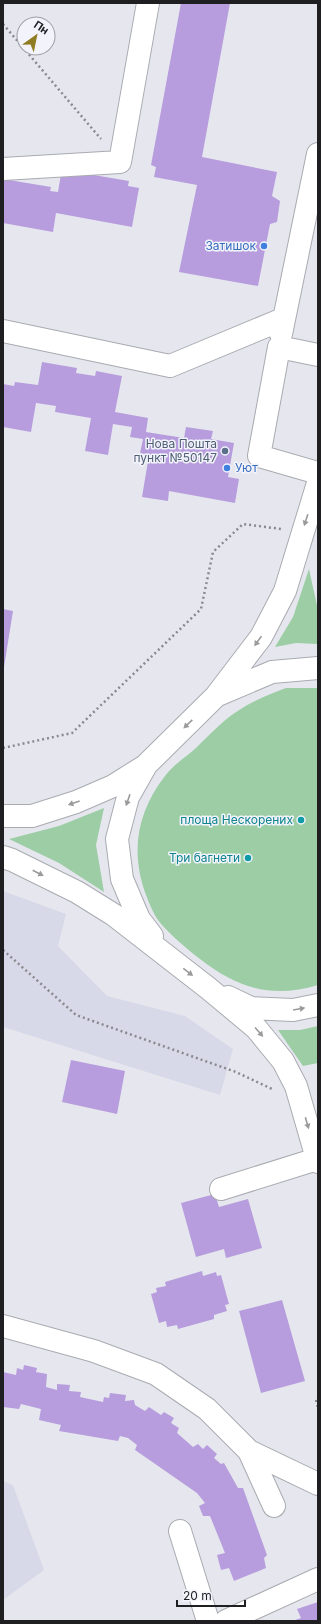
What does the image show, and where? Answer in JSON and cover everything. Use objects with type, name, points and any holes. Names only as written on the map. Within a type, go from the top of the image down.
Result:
[{"type":"street","points":[[3,169],[120,162],[148,3]]},
{"type":"street","points":[[318,154],[283,319],[280,347],[259,456],[318,473]]},
{"type":"street","points":[[3,331],[170,366],[283,319]]},
{"type":"street","points":[[280,347],[318,355]]},
{"type":"street","points":[[3,816],[32,816],[76,802],[113,786],[146,766],[216,696],[261,637],[285,591],[318,483]]},
{"type":"street","points":[[216,696],[272,672],[318,668]]},
{"type":"street","points":[[146,766],[128,798],[117,839],[122,879],[138,919],[168,956]]},
{"type":"street","points":[[3,857],[77,892],[114,916],[168,956],[256,1028],[283,1061],[296,1086],[318,1161],[221,1189]]},
{"type":"street","points":[[208,988],[251,1008],[293,1010],[318,1005]]},
{"type":"street","points":[[3,1326],[94,1351],[156,1374],[207,1409],[249,1451],[318,1484]]},
{"type":"street","points":[[249,1451],[274,1506]]},
{"type":"street","points":[[180,1531],[208,1621]]},
{"type":"street","points":[[226,1621],[318,1579]]},
{"type":"path","points":[[3,24],[120,162]]},
{"type":"path","points":[[3,748],[72,733],[201,609],[213,552],[243,524],[281,530]]},
{"type":"path","points":[[3,950],[76,1014],[236,1072],[274,1090]]},
{"type":"path","points":[[316,1400],[318,1408]]},
{"type":"shaded area","points":[[3,891],[66,914],[58,946],[107,996],[185,1016],[233,1049],[220,1095],[3,1027]]},
{"type":"shaded area","points":[[3,1481],[13,1485],[44,1570],[3,1600]]},
{"type":"green space","points":[[309,569],[318,610],[318,644],[296,643],[275,647],[293,617]]},
{"type":"green space","points":[[286,688],[318,688],[318,985],[285,991],[270,991],[241,984],[214,969],[185,947],[159,922],[151,907],[141,879],[138,863],[138,848],[142,818],[155,790],[168,772],[237,711],[269,694]]},
{"type":"green space","points":[[104,808],[96,845],[104,892],[59,863],[9,839],[59,826]]},
{"type":"green space","points":[[318,1026],[318,1063],[303,1066],[278,1030],[300,1030]]},
{"type":"building","points":[[181,3],[230,3],[202,157],[277,172],[272,196],[280,201],[277,222],[270,224],[258,286],[179,272],[197,185],[154,177],[156,167],[151,165]]},
{"type":"building","points":[[70,171],[129,181],[128,186],[139,188],[132,227],[56,213],[53,232],[3,223],[3,179],[51,187],[50,191],[58,192],[61,174]]},
{"type":"building","points":[[42,362],[77,368],[76,373],[95,376],[96,371],[122,376],[115,412],[148,418],[146,432],[184,438],[186,427],[213,431],[211,439],[234,443],[228,477],[239,479],[235,503],[169,491],[168,501],[142,497],[149,455],[140,453],[143,439],[130,437],[132,427],[113,424],[108,455],[85,451],[91,418],[55,412],[56,406],[36,403],[31,432],[3,427],[3,384],[14,386],[15,382],[38,385]]},
{"type":"building","points":[[3,609],[13,611],[4,667],[3,666]]},
{"type":"building","points":[[71,1060],[125,1071],[117,1114],[62,1102]]},
{"type":"building","points":[[215,1194],[219,1207],[248,1199],[262,1248],[226,1258],[224,1249],[196,1257],[181,1203]]},
{"type":"building","points":[[202,1271],[203,1276],[216,1272],[217,1276],[221,1275],[229,1304],[225,1305],[227,1311],[214,1315],[214,1319],[178,1329],[177,1325],[167,1327],[166,1321],[159,1323],[151,1294],[157,1292],[156,1288],[166,1286],[165,1282]]},
{"type":"building","points":[[282,1300],[305,1381],[261,1393],[239,1311]]},
{"type":"building","points":[[24,1365],[37,1368],[36,1372],[47,1374],[46,1387],[57,1390],[57,1384],[70,1385],[69,1391],[81,1392],[80,1397],[103,1402],[104,1397],[109,1398],[110,1393],[126,1395],[125,1401],[134,1400],[135,1405],[145,1411],[149,1407],[161,1415],[164,1412],[174,1418],[171,1423],[179,1428],[177,1433],[193,1447],[198,1444],[203,1449],[207,1445],[217,1454],[214,1458],[221,1464],[224,1463],[238,1488],[243,1488],[267,1555],[264,1558],[266,1568],[234,1581],[229,1568],[221,1570],[217,1555],[225,1553],[210,1516],[203,1516],[199,1506],[205,1503],[197,1493],[135,1450],[137,1445],[128,1438],[120,1436],[118,1441],[59,1431],[61,1425],[39,1420],[41,1409],[21,1404],[19,1409],[3,1407],[3,1372],[16,1375],[17,1368],[23,1370]]},
{"type":"building","points":[[318,1602],[318,1621],[292,1621],[301,1618],[297,1609]]},
{"type":"place","name":"Затишок","points":[[264,246]]},
{"type":"place","name":"Нова Пошта пункт №50147","points":[[225,451]]},
{"type":"place","name":"Уют","points":[[227,468]]},
{"type":"place","name":"площа Нескорених","points":[[301,820]]},
{"type":"place","name":"Три багнети","points":[[248,858]]}]
